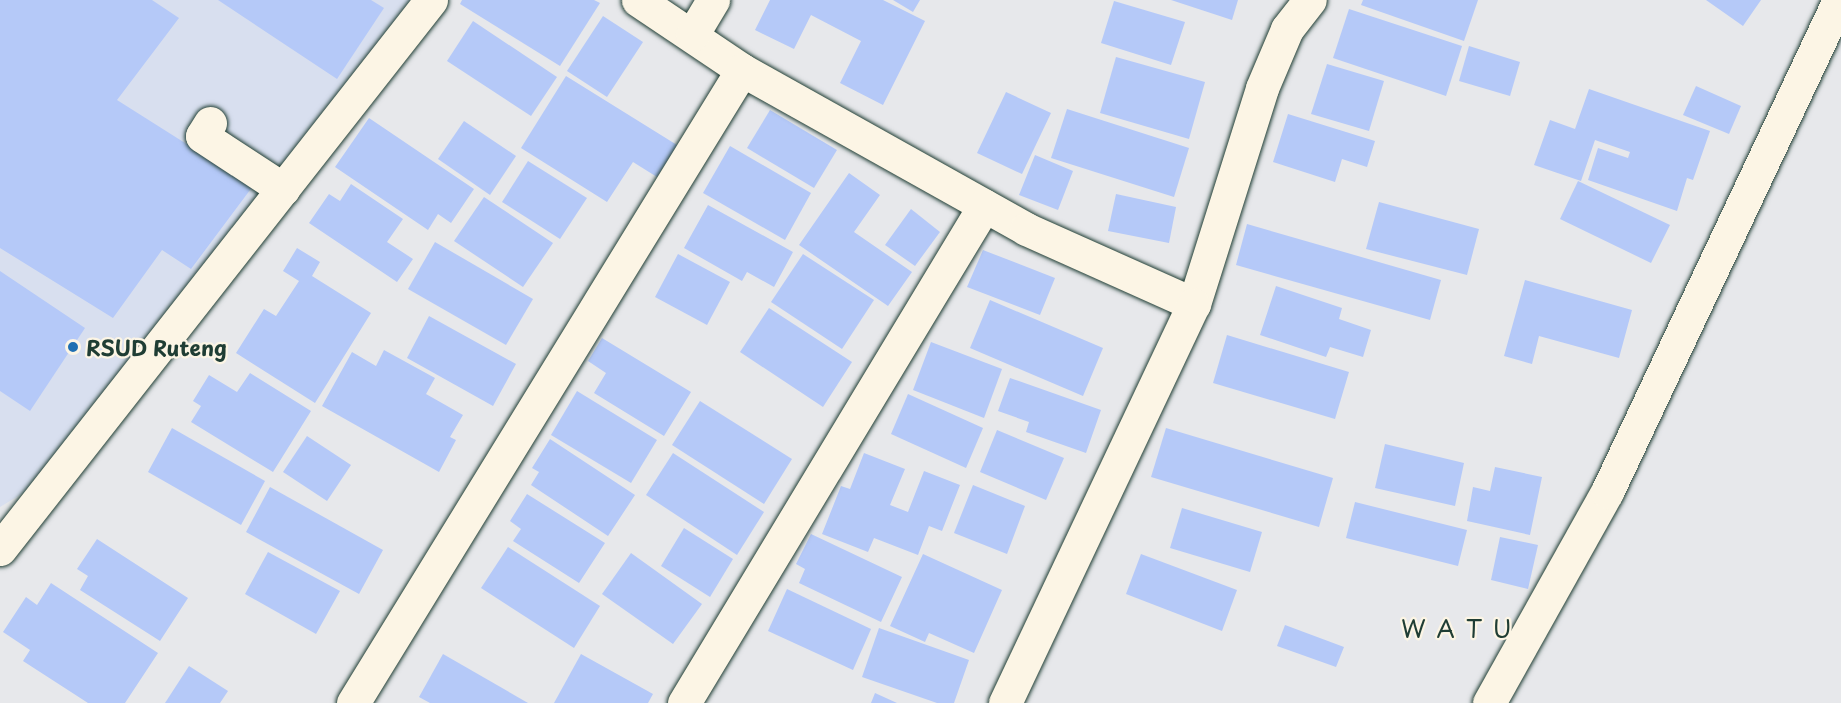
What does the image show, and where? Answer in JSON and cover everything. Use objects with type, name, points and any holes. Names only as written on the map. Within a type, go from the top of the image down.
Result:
[{"type":"street","points":[[0,549],[431,0]]},
{"type":"street","points":[[638,0],[742,70],[1026,229],[1194,304]]},
{"type":"street","points":[[692,35],[713,0]]},
{"type":"street","points":[[1005,703],[1194,304],[1263,88],[1287,29],[1310,0]]},
{"type":"street","points":[[1489,703],[1607,492],[1839,0]]},
{"type":"street","points":[[366,699],[742,70]]},
{"type":"street","points":[[210,123],[202,136],[283,189]]},
{"type":"street","points":[[684,703],[984,206]]},
{"type":"shaded area","name":"RSUD Ruteng","points":[[0,0],[417,0],[51,476],[0,507]]},
{"type":"building","points":[[0,0],[152,0],[179,18],[117,100],[253,186],[191,269],[162,250],[113,318],[0,248]]},
{"type":"building","points":[[218,0],[371,0],[384,8],[337,79]]},
{"type":"building","points":[[462,0],[594,0],[600,3],[560,66],[460,4]]},
{"type":"building","points":[[770,0],[883,0],[925,21],[883,105],[840,83],[861,41],[811,15],[794,49],[755,30]]},
{"type":"building","points":[[893,0],[920,0],[913,12]]},
{"type":"building","points":[[1171,0],[1238,0],[1232,20]]},
{"type":"building","points":[[1363,0],[1478,0],[1464,41],[1361,5]]},
{"type":"building","points":[[1706,0],[1761,0],[1743,26]]},
{"type":"building","points":[[1114,1],[1185,22],[1171,65],[1101,43]]},
{"type":"building","points":[[1349,9],[1462,46],[1446,96],[1333,58]]},
{"type":"building","points":[[603,16],[643,42],[607,97],[567,71]]},
{"type":"building","points":[[473,21],[557,77],[531,116],[447,61]]},
{"type":"building","points":[[1469,46],[1520,62],[1510,96],[1459,81]]},
{"type":"building","points":[[1116,57],[1205,82],[1189,139],[1100,113]]},
{"type":"building","points":[[1327,64],[1384,81],[1369,131],[1311,114]]},
{"type":"building","points":[[566,76],[677,145],[657,177],[633,162],[607,202],[521,148]]},
{"type":"building","points":[[1696,86],[1741,106],[1729,134],[1683,115]]},
{"type":"building","points":[[1589,89],[1710,131],[1693,180],[1687,178],[1677,211],[1588,180],[1598,148],[1628,158],[1630,152],[1595,140],[1581,181],[1534,165],[1550,120],[1575,129]]},
{"type":"building","points":[[1006,92],[1051,113],[1022,174],[977,153]]},
{"type":"building","points":[[1067,109],[1189,148],[1174,197],[1051,158]]},
{"type":"building","points":[[770,110],[837,150],[814,188],[747,148]]},
{"type":"building","points":[[1288,114],[1375,141],[1367,167],[1342,159],[1335,182],[1273,162]]},
{"type":"building","points":[[369,118],[474,189],[451,223],[438,214],[428,230],[335,167]]},
{"type":"building","points":[[464,121],[516,156],[490,195],[438,159]]},
{"type":"building","points":[[730,146],[811,193],[785,240],[703,193]]},
{"type":"building","points":[[1035,155],[1073,171],[1058,210],[1019,195]]},
{"type":"building","points":[[528,161],[587,198],[560,239],[502,202]]},
{"type":"building","points":[[849,173],[880,195],[854,232],[912,272],[888,306],[799,245]]},
{"type":"building","points":[[1578,181],[1670,225],[1651,263],[1560,219]]},
{"type":"building","points":[[351,184],[403,219],[387,242],[413,259],[397,282],[309,223],[329,194],[340,201]]},
{"type":"building","points":[[1116,194],[1176,207],[1169,243],[1108,231]]},
{"type":"building","points":[[484,197],[553,243],[523,287],[454,241]]},
{"type":"building","points":[[1379,202],[1479,229],[1467,275],[1366,249]]},
{"type":"building","points":[[708,205],[793,252],[774,287],[747,272],[742,281],[684,248]]},
{"type":"building","points":[[911,209],[940,232],[915,266],[885,245]]},
{"type":"building","points":[[1247,224],[1441,280],[1430,320],[1236,265]]},
{"type":"building","points":[[435,242],[533,299],[506,345],[408,289]]},
{"type":"building","points":[[297,248],[320,262],[312,276],[371,313],[315,403],[236,353],[264,309],[276,316],[299,281],[283,271]]},
{"type":"building","points":[[983,250],[1055,278],[1040,315],[967,287]]},
{"type":"building","points":[[678,254],[730,282],[707,325],[655,297]]},
{"type":"building","points":[[803,254],[874,300],[842,349],[771,302]]},
{"type":"building","points":[[0,271],[85,328],[30,411],[0,391]]},
{"type":"building","points":[[1525,280],[1632,310],[1619,358],[1539,336],[1532,364],[1504,356]]},
{"type":"building","points":[[1276,286],[1342,308],[1339,319],[1371,330],[1363,357],[1330,347],[1326,357],[1260,335]]},
{"type":"building","points":[[990,300],[1103,348],[1083,396],[970,348]]},
{"type":"building","points":[[769,308],[852,362],[823,407],[740,352]]},
{"type":"building","points":[[429,316],[516,364],[493,406],[407,358]]},
{"type":"building","points":[[1227,335],[1349,372],[1335,419],[1213,383]]},
{"type":"building","points":[[602,338],[691,392],[664,436],[594,393],[606,373],[588,361]]},
{"type":"building","points":[[931,342],[1002,369],[984,418],[913,390]]},
{"type":"building","points":[[384,350],[435,378],[426,394],[463,415],[450,437],[456,440],[439,472],[322,406],[352,352],[376,366]]},
{"type":"building","points":[[250,373],[311,411],[273,472],[191,422],[201,406],[193,401],[209,375],[237,392]]},
{"type":"building","points":[[1010,378],[1101,410],[1086,453],[1026,432],[1029,422],[998,411]]},
{"type":"building","points":[[577,391],[657,440],[631,483],[551,435]]},
{"type":"building","points":[[908,394],[983,428],[966,468],[891,434]]},
{"type":"building","points":[[700,401],[792,459],[764,504],[672,445]]},
{"type":"building","points":[[172,428],[265,481],[241,525],[148,472]]},
{"type":"building","points":[[1166,428],[1333,478],[1319,527],[1151,477]]},
{"type":"building","points":[[997,430],[1064,458],[1046,500],[980,472]]},
{"type":"building","points":[[307,436],[351,465],[327,501],[283,472]]},
{"type":"building","points":[[550,439],[635,495],[608,536],[531,485],[539,472],[532,468]]},
{"type":"building","points":[[1385,444],[1464,463],[1455,506],[1375,488]]},
{"type":"building","points":[[673,453],[764,512],[737,555],[646,495]]},
{"type":"building","points":[[864,453],[905,469],[890,505],[908,512],[924,471],[960,485],[942,531],[929,526],[918,555],[874,538],[868,552],[822,534],[841,486],[850,489]]},
{"type":"building","points":[[1495,467],[1542,477],[1530,535],[1467,521],[1473,487],[1490,491]]},
{"type":"building","points":[[973,485],[1025,506],[1007,554],[954,533]]},
{"type":"building","points":[[270,487],[383,550],[359,594],[246,532]]},
{"type":"building","points":[[527,494],[605,543],[579,583],[513,541],[521,529],[510,521]]},
{"type":"building","points":[[1355,502],[1467,530],[1458,566],[1346,538]]},
{"type":"building","points":[[1182,508],[1262,532],[1250,572],[1170,548]]},
{"type":"building","points":[[684,528],[733,559],[710,597],[661,566]]},
{"type":"building","points":[[811,534],[902,577],[881,622],[799,583],[805,569],[796,564]]},
{"type":"building","points":[[1500,537],[1538,545],[1528,589],[1491,580]]},
{"type":"building","points":[[97,539],[188,598],[160,641],[80,590],[88,576],[77,569]]},
{"type":"building","points":[[508,547],[600,606],[574,648],[481,588]]},
{"type":"building","points":[[268,552],[340,591],[316,634],[245,594]]},
{"type":"building","points":[[631,553],[702,604],[673,644],[602,594]]},
{"type":"building","points":[[923,554],[1002,590],[974,653],[929,633],[925,642],[890,626]]},
{"type":"building","points":[[1141,554],[1237,590],[1222,631],[1126,594]]},
{"type":"building","points":[[51,583],[158,653],[125,703],[88,703],[23,661],[30,650],[3,632],[26,597],[37,605]]},
{"type":"building","points":[[787,589],[871,629],[853,670],[768,631]]},
{"type":"building","points":[[1285,625],[1344,647],[1336,667],[1277,646]]},
{"type":"building","points":[[879,628],[969,660],[954,703],[937,703],[862,677]]},
{"type":"building","points":[[443,654],[528,703],[430,703],[419,697]]},
{"type":"building","points":[[581,654],[653,694],[648,703],[554,703]]},
{"type":"building","points":[[189,666],[228,691],[220,703],[165,703]]},
{"type":"building","points":[[875,693],[897,703],[871,703]]},
{"type":"place","name":"RSUD Ruteng","points":[[73,347]]},
{"type":"district","name":"W A T U","points":[[1457,629]]}]
